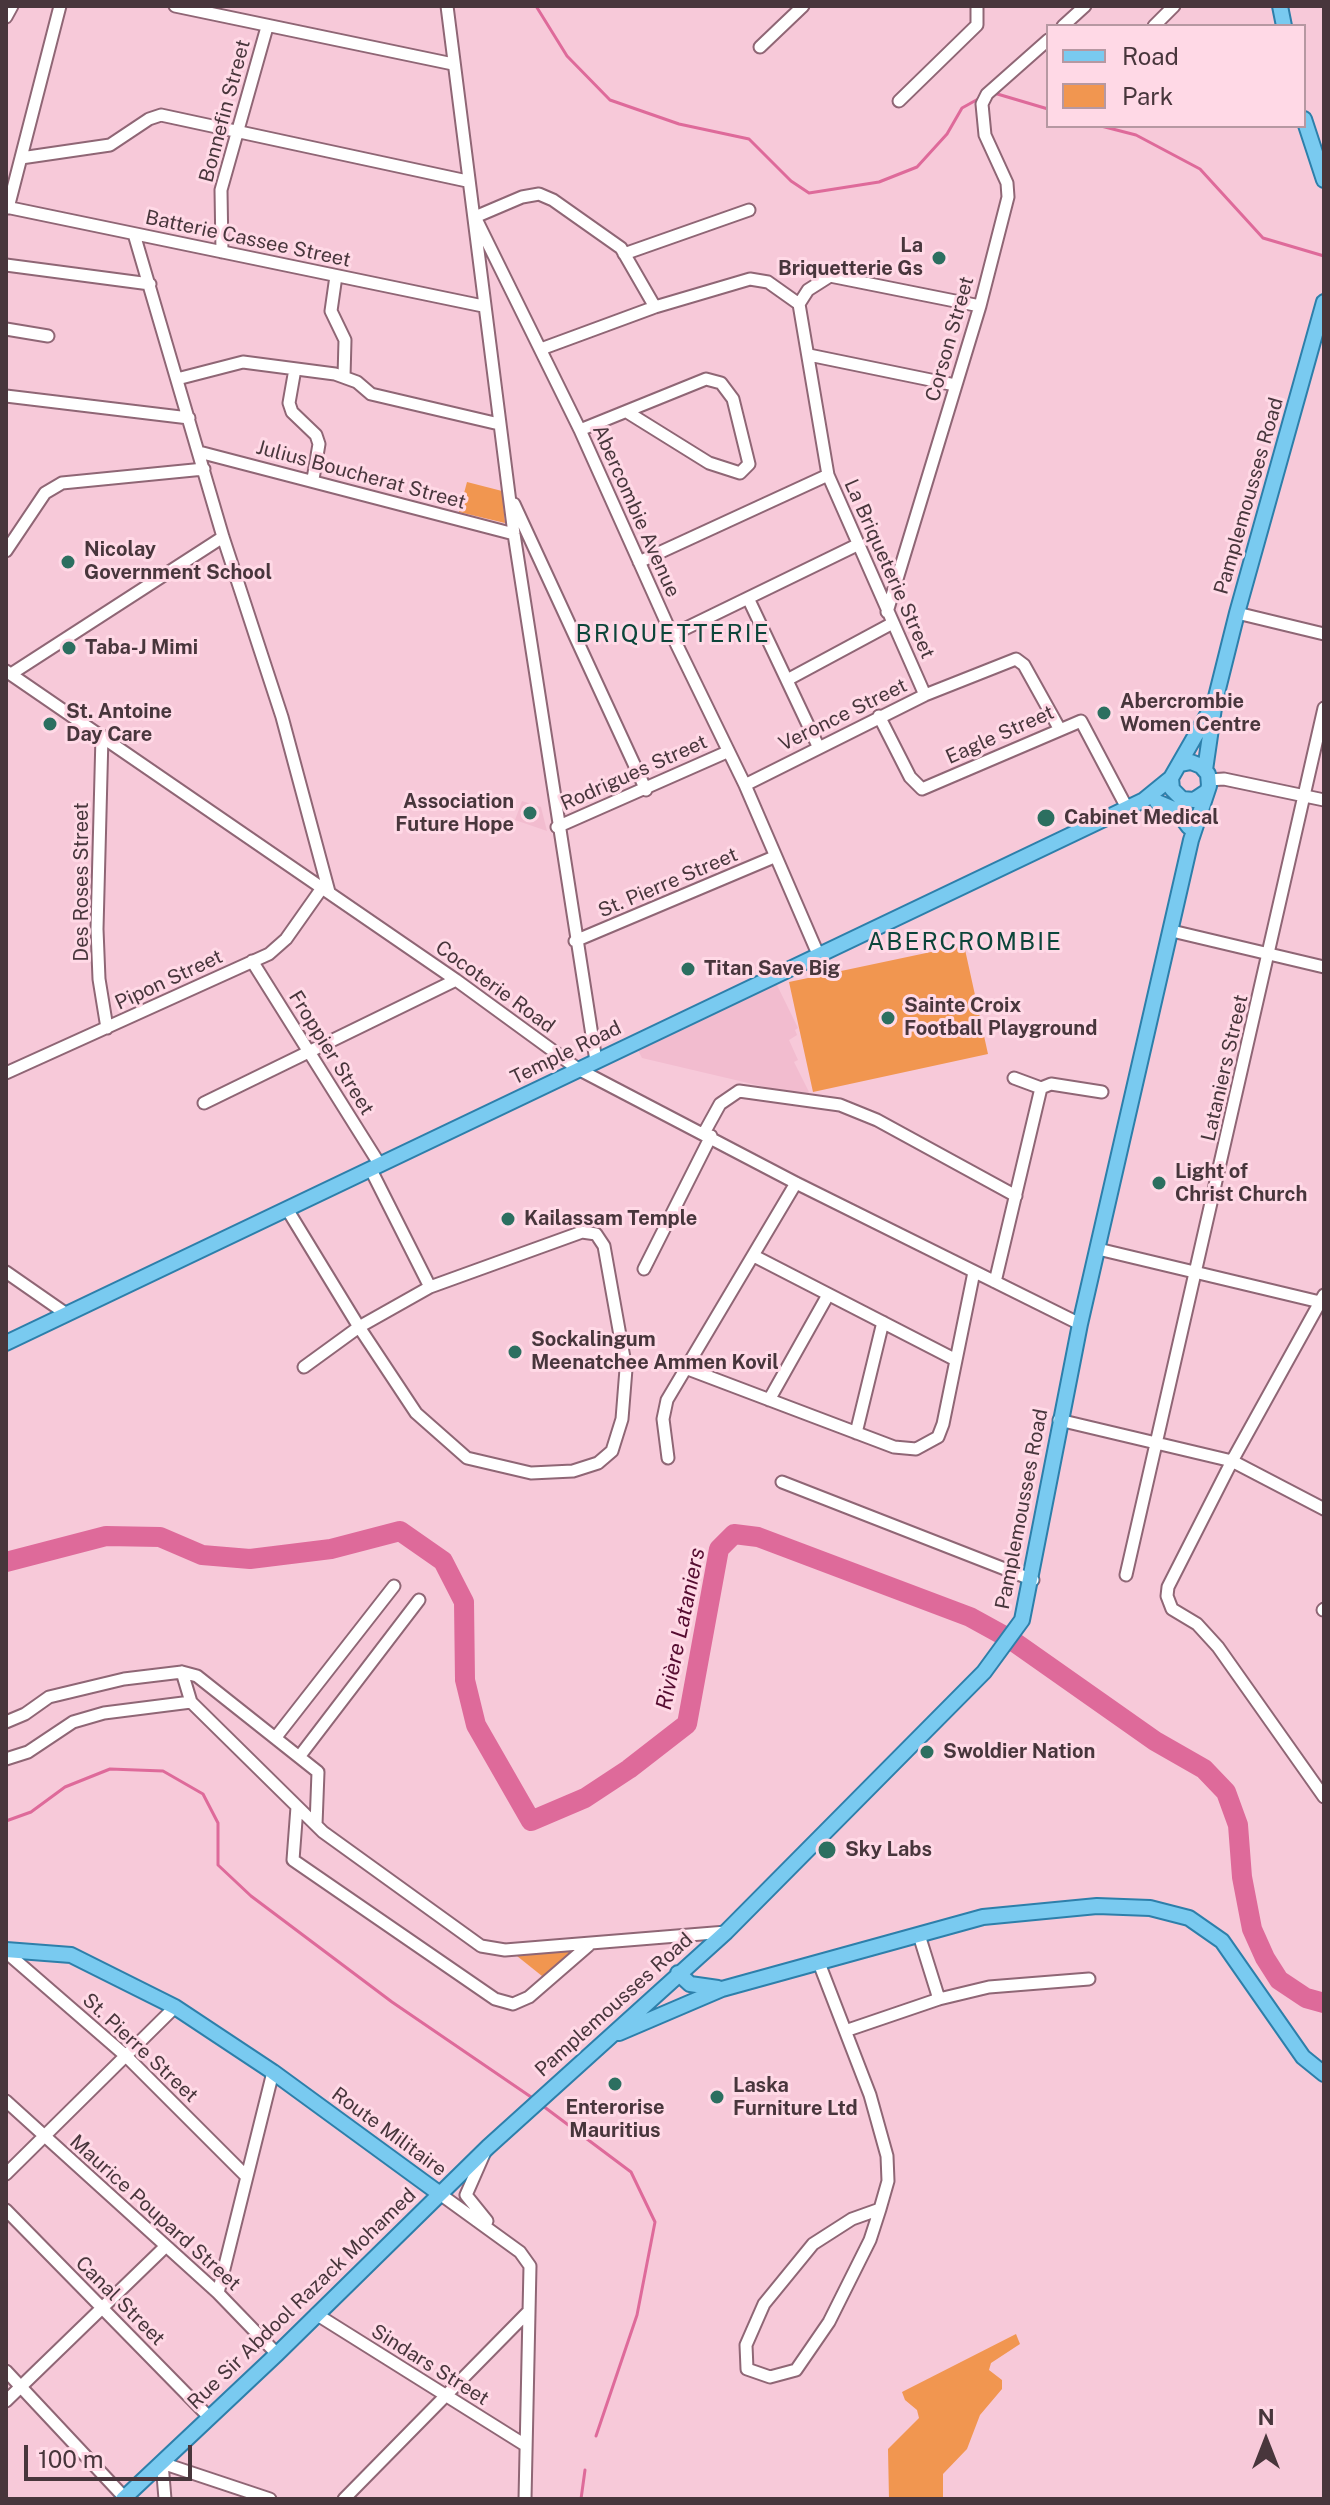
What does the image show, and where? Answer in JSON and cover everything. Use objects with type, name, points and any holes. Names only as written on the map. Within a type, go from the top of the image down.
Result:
[{"type":"main road","points":[[1306,125],[1324,180]]},
{"type":"main road","name":"Pamplemousses Road","points":[[440,2194],[598,2044],[726,1932],[984,1672],[1022,1620],[1033,1580],[1059,1420],[1080,1324],[1172,931],[1190,834],[1207,780],[1215,701],[1237,613],[1321,328],[1324,302]]},
{"type":"main road","name":"Pamplemousses Road","points":[[1181,764],[1215,701]]},
{"type":"main road","points":[[1182,799],[1194,800],[1207,780],[1191,762],[1181,764],[1171,778],[1172,789],[1182,799],[1190,834]]},
{"type":"main road","name":"Temple Road","points":[[1151,801],[1171,778]]},
{"type":"main road","name":"Temple Road","points":[[6,1343],[1127,808],[1151,801],[1182,799]]},
{"type":"main road","points":[[1151,801],[1176,810],[1190,834]]},
{"type":"main road","points":[[598,2044],[694,1998],[983,1917],[1097,1906],[1150,1908],[1189,1918],[1222,1941],[1303,2057],[1324,2074]]},
{"type":"main road","name":"Route Militaire","points":[[6,1951],[71,1955],[175,2007],[273,2072],[440,2194]]},
{"type":"main road","points":[[672,1978],[722,1989]]},
{"type":"main road","points":[[672,1978],[694,1998]]},
{"type":"main road","name":"Rue Sir Abdool Razack Mohamed","points":[[123,2498],[277,2354],[440,2194]]},
{"type":"street","points":[[6,17],[12,6]]},
{"type":"street","points":[[7,207],[60,6]]},
{"type":"street","points":[[175,6],[453,64]]},
{"type":"street","points":[[236,20],[237,6]]},
{"type":"street","points":[[447,6],[514,534],[557,827],[596,1061]]},
{"type":"street","points":[[760,47],[803,6]]},
{"type":"street","points":[[899,101],[977,25],[977,6]]},
{"type":"street","points":[[1065,24],[1085,6]]},
{"type":"street","points":[[1156,24],[1174,6]]},
{"type":"street","name":"Bonnefin Street","points":[[222,252],[221,190],[267,27]]},
{"type":"street","name":"Corson Street","points":[[889,618],[980,306],[1008,190],[989,151],[981,119],[987,94],[1046,42]]},
{"type":"street","points":[[21,158],[110,145],[149,119],[161,115],[237,134],[467,181]]},
{"type":"street","points":[[475,217],[522,197],[539,194],[616,244],[655,307]]},
{"type":"street","name":"Batterie Cassee Street","points":[[7,207],[483,306]]},
{"type":"street","points":[[624,254],[749,210]]},
{"type":"street","name":"Abercombie Avenue","points":[[475,217],[580,430],[672,635],[745,785],[818,954]]},
{"type":"street","points":[[134,234],[223,537],[282,717],[325,890]]},
{"type":"street","points":[[6,265],[150,284]]},
{"type":"street","points":[[336,276],[331,311],[345,340],[344,377]]},
{"type":"street","points":[[541,349],[655,307],[750,279],[768,282],[799,304],[808,290],[830,276],[980,306]]},
{"type":"street","name":"La Briqueterie Street","points":[[799,304],[828,475],[925,695]]},
{"type":"street","points":[[6,329],[48,336]]},
{"type":"street","points":[[809,355],[955,385]]},
{"type":"street","points":[[177,379],[243,362],[295,369],[344,377],[371,394],[499,424]]},
{"type":"street","points":[[295,369],[289,403],[292,412],[316,435],[319,444],[313,479]]},
{"type":"street","points":[[580,430],[706,379],[721,383],[733,399],[751,458],[747,468],[740,473],[709,463],[627,412]]},
{"type":"street","points":[[6,396],[189,418]]},
{"type":"street","name":"Julius Boucherat Street","points":[[199,452],[313,479],[514,534]]},
{"type":"street","points":[[6,551],[45,493],[62,483],[204,469]]},
{"type":"street","points":[[639,562],[828,475]]},
{"type":"street","points":[[510,496],[646,790]]},
{"type":"street","points":[[9,672],[223,537]]},
{"type":"street","points":[[672,635],[859,544]]},
{"type":"street","points":[[748,598],[818,746]]},
{"type":"street","points":[[1237,613],[1324,634]]},
{"type":"street","points":[[787,680],[889,618]]},
{"type":"street","name":"Veronce Street","points":[[745,785],[879,716],[1016,659],[1024,665],[1059,728]]},
{"type":"street","name":"Cocoterie Road","points":[[9,672],[456,980],[578,1069],[796,1183],[1080,1324]]},
{"type":"street","name":"Lataniers Street","points":[[1126,1575],[1324,708]]},
{"type":"street","name":"Eagle Street","points":[[879,716],[910,777],[922,789],[1079,721],[1084,723],[1127,808]]},
{"type":"street","name":"Des Roses Street","points":[[102,736],[97,929],[107,1028]]},
{"type":"street","name":"Rodrigues Street","points":[[557,827],[727,752]]},
{"type":"street","points":[[1207,780],[1224,779],[1324,800]]},
{"type":"street","name":"St. Pierre Street","points":[[575,941],[774,857]]},
{"type":"street","name":"Pipon Street","points":[[6,1073],[269,954],[286,939],[325,890]]},
{"type":"street","points":[[1172,931],[1324,967]]},
{"type":"street","name":"Froppier Street","points":[[252,961],[310,1052],[375,1167],[430,1287]]},
{"type":"street","points":[[204,1103],[456,980]]},
{"type":"street","points":[[1014,1078],[1041,1088],[1051,1084],[1102,1092]]},
{"type":"street","points":[[995,1282],[1041,1088]]},
{"type":"street","points":[[644,1269],[720,1104],[739,1091],[840,1105],[877,1120],[1016,1196]]},
{"type":"street","points":[[668,1458],[663,1438],[664,1408],[796,1183]]},
{"type":"street","points":[[287,1209],[359,1327],[416,1413],[467,1458],[531,1473],[573,1471],[598,1463],[612,1451],[622,1419],[626,1369],[604,1246],[596,1234],[582,1232],[430,1287],[359,1327],[304,1367]]},
{"type":"street","points":[[1098,1249],[1322,1298],[1232,1461],[1168,1587],[1167,1596],[1172,1609],[1197,1624],[1218,1647],[1324,1797]]},
{"type":"street","points":[[754,1256],[954,1359]]},
{"type":"street","points":[[6,1272],[65,1313]]},
{"type":"street","points":[[688,1369],[894,1447],[916,1449],[928,1445],[938,1437],[943,1424],[974,1272]]},
{"type":"street","points":[[769,1400],[828,1295]]},
{"type":"street","points":[[856,1433],[883,1322]]},
{"type":"street","points":[[1059,1420],[1232,1461],[1324,1509]]},
{"type":"street","points":[[782,1482],[1033,1580]]},
{"type":"street","points":[[276,1737],[394,1586]]},
{"type":"street","points":[[299,1757],[419,1600]]},
{"type":"street","points":[[182,1672],[191,1702],[316,1825],[481,1946],[505,1950],[726,1932]]},
{"type":"street","points":[[6,1722],[25,1714],[49,1697],[124,1679],[182,1672],[197,1676],[318,1772],[316,1825]]},
{"type":"street","points":[[6,1759],[28,1752],[73,1722],[104,1713],[191,1702]]},
{"type":"street","points":[[297,1807],[293,1860],[495,1999],[513,2004],[529,1997],[590,1944]]},
{"type":"street","points":[[919,1935],[939,1999]]},
{"type":"street","name":"St. Pierre Street","points":[[6,1951],[126,2056],[245,2175]]},
{"type":"street","points":[[819,1963],[848,2030],[887,2156],[888,2181],[880,2209],[870,2240],[829,2322],[796,2370],[770,2377],[747,2369],[746,2345],[764,2304],[813,2244],[852,2219],[880,2209]]},
{"type":"street","points":[[848,2030],[939,1999],[1011,1984],[1089,1979]]},
{"type":"street","points":[[6,2174],[175,2007]]},
{"type":"street","points":[[218,2293],[273,2072]]},
{"type":"street","name":"Maurice Poupard Street","points":[[6,2101],[218,2293],[277,2354]]},
{"type":"street","points":[[488,2147],[466,2195],[471,2205],[504,2239]]},
{"type":"street","name":"Route Militaire","points":[[440,2194],[504,2239],[520,2252],[530,2266],[525,2499]]},
{"type":"street","name":"Canal Street","points":[[6,2210],[209,2417]]},
{"type":"street","points":[[6,2401],[166,2246]]},
{"type":"street","points":[[344,2499],[527,2313]]},
{"type":"street","name":"Sindars Street","points":[[316,2314],[525,2445]]},
{"type":"street","points":[[6,2371],[123,2498]]},
{"type":"street","points":[[165,2499],[162,2463],[270,2499]]},
{"type":"shaded area","name":"Association Future Hope","points":[[522,801],[541,807],[547,831],[515,820]]},
{"type":"shaded area","points":[[776,983],[798,1028],[795,1030],[797,1035],[789,1040],[798,1060],[794,1062],[812,1098],[642,1058],[638,1050]]},
{"type":"green space","points":[[467,482],[502,491],[505,523],[459,512]]},
{"type":"green space","name":"Sainte Croix Football Playground","points":[[964,945],[988,1054],[813,1092],[789,982]]},
{"type":"green space","points":[[574,1952],[547,1980],[517,1956]]},
{"type":"green space","points":[[1016,2334],[1020,2344],[991,2363],[989,2370],[1002,2380],[1002,2389],[980,2415],[967,2449],[943,2474],[943,2499],[889,2499],[888,2449],[919,2418],[917,2410],[905,2400],[902,2392]]},
{"type":"waterway","points":[[536,6],[567,56],[610,100],[679,124],[749,139],[791,181],[809,193],[879,182],[917,167],[947,134],[962,108],[980,98]]},
{"type":"waterway","points":[[994,93],[1046,108]]},
{"type":"waterway","points":[[1109,128],[1136,135],[1200,169],[1263,238],[1324,256]]},
{"type":"waterway","name":"Rivière Lataniers","points":[[6,1562],[106,1536],[160,1537],[202,1555],[250,1559],[331,1549],[400,1531],[443,1561],[464,1602],[465,1680],[476,1725],[531,1821],[585,1798],[687,1724],[719,1549],[734,1534],[758,1537],[970,1617],[1010,1639],[1155,1741],[1204,1769],[1226,1792],[1238,1825],[1242,1877],[1252,1929],[1265,1958],[1279,1980],[1306,1998],[1324,2003]]},
{"type":"waterway","points":[[6,1821],[31,1812],[65,1787],[110,1769],[163,1771],[203,1794],[218,1823],[218,1865],[251,1896],[392,2002],[534,2099]]},
{"type":"waterway","points":[[543,2106],[631,2172],[655,2222],[637,2315],[596,2436]]},
{"type":"waterway","points":[[581,2499],[585,2470]]},
{"type":"place","name":"La Briquetterie Gs","points":[[939,258]]},
{"type":"place","name":"Nicolay Government School","points":[[68,562]]},
{"type":"place","name":"Taba-J Mimi","points":[[69,648]]},
{"type":"place","name":"Abercrombie Women Centre","points":[[1104,713]]},
{"type":"place","name":"St. Antoine Day Care","points":[[50,724]]},
{"type":"place","name":"Association Future Hope","points":[[530,813]]},
{"type":"place","name":"Cabinet Medical","points":[[1046,818]]},
{"type":"place","name":"Titan Save Big","points":[[688,969]]},
{"type":"place","name":"Sainte Croix Football Playground","points":[[888,1018]]},
{"type":"place","name":"Light of Christ Church","points":[[1159,1183]]},
{"type":"place","name":"Kailassam Temple","points":[[508,1219]]},
{"type":"place","name":"Sockalingum Meenatchee Ammen Kovil","points":[[515,1352]]},
{"type":"place","name":"Swoldier Nation","points":[[927,1752]]},
{"type":"place","name":"Sky Labs","points":[[827,1850]]},
{"type":"place","name":"Enterorise Mauritius","points":[[615,2084]]},
{"type":"place","name":"Laska Furniture Ltd","points":[[717,2097]]},
{"type":"district","name":"BRIQUETTERIE","points":[[673,635]]},
{"type":"district","name":"ABERCROMBIE","points":[[965,943]]}]
